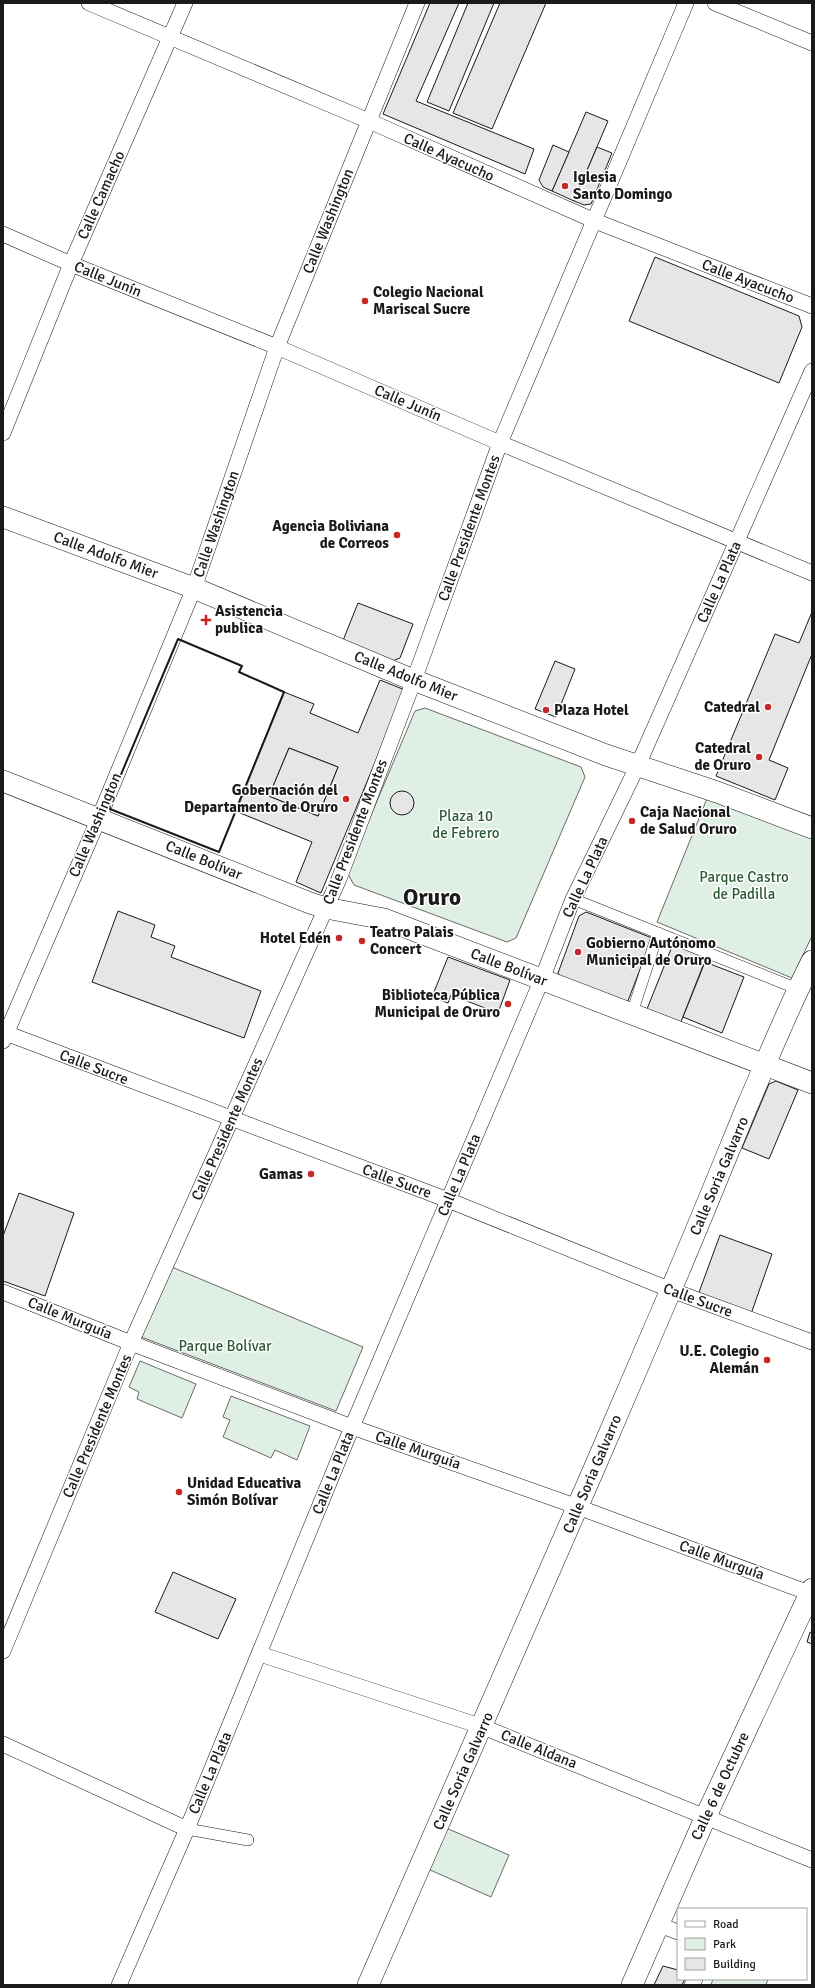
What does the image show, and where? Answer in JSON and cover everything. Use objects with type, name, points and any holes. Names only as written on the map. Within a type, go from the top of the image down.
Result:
[{"type":"main road","name":"Calle Adolfo Mier","points":[[3,517],[194,588],[414,680],[606,755],[717,792],[812,828]]},
{"type":"main road","name":"Calle Bolívar","points":[[3,781],[326,908],[384,920],[632,1013],[812,1083]]},
{"type":"main road","name":"Calle Soria Galvarro","points":[[368,1985],[483,1727],[509,1661],[578,1507],[671,1290],[765,1064],[812,961]]},
{"type":"main road","name":"Calle 6 de Octubre","points":[[632,1985],[706,1816],[811,1592]]},
{"type":"street","name":"Calle Ayacucho","points":[[88,3],[368,121],[595,221],[812,306]]},
{"type":"street","name":"Calle Camacho","points":[[3,434],[71,264],[185,3]]},
{"type":"street","name":"Calle Washington","points":[[4,1036],[98,818],[194,588],[277,347],[417,3]]},
{"type":"street","name":"Calle Presidente Montes","points":[[3,1651],[131,1343],[339,879],[414,680],[500,443],[686,3]]},
{"type":"street","points":[[715,3],[812,42]]},
{"type":"street","name":"Calle Junín","points":[[3,234],[71,264],[277,347],[500,443],[812,573]]},
{"type":"street","name":"Calle La Plata","points":[[119,1985],[187,1829],[352,1427],[542,979],[573,899],[638,765],[812,371]]},
{"type":"street","points":[[573,899],[798,989]]},
{"type":"street","points":[[632,1013],[658,933]]},
{"type":"street","name":"Calle Sucre","points":[[4,1036],[448,1200],[671,1290],[812,1342]]},
{"type":"street","name":"Calle Murguía","points":[[3,1292],[131,1343],[352,1427],[811,1592]]},
{"type":"street","name":"Calle Aldana","points":[[260,1654],[483,1727],[812,1860]]},
{"type":"street","points":[[3,1744],[187,1829],[248,1840]]},
{"type":"street","points":[[659,1925],[677,1932]]},
{"type":"green space","name":"Plaza 10 de Febrero","points":[[425,708],[581,767],[585,777],[516,938],[507,942],[354,885],[347,872],[415,711]]},
{"type":"green space","name":"Parque Castro de Padilla","points":[[708,796],[812,838],[812,936],[792,978],[657,922]]},
{"type":"green space","name":"Parque Bolívar","points":[[167,1265],[363,1347],[336,1411],[136,1335]]},
{"type":"green space","points":[[140,1361],[196,1384],[182,1418],[137,1399],[139,1392],[129,1387]]},
{"type":"green space","points":[[231,1396],[310,1426],[297,1460],[275,1450],[271,1458],[223,1437],[230,1420],[223,1417]]},
{"type":"green space","points":[[446,1828],[509,1855],[491,1897],[428,1869]]},
{"type":"green space","points":[[713,1980],[768,1980],[766,1985],[711,1985]]},
{"type":"building","points":[[430,3],[459,3],[416,101],[534,149],[525,174],[383,114]]},
{"type":"building","points":[[468,3],[494,3],[449,111],[427,102]]},
{"type":"building","points":[[500,3],[546,3],[492,129],[453,113]]},
{"type":"building","points":[[586,112],[608,121],[574,201],[552,191]]},
{"type":"building","points":[[553,145],[569,152],[552,191],[543,187],[539,180]]},
{"type":"building","points":[[597,147],[612,153],[591,204],[584,205],[574,201]]},
{"type":"building","points":[[655,257],[799,316],[802,327],[779,383],[629,321]]},
{"type":"building","points":[[358,603],[413,624],[400,658],[390,662],[342,643]]},
{"type":"building","name":"Catedral","points":[[812,612],[812,654],[769,760],[788,768],[775,800],[716,776],[775,634],[799,643]]},
{"type":"building","points":[[555,661],[575,669],[556,717],[535,709]]},
{"type":"building","points":[[380,680],[405,690],[321,893],[296,882],[312,842],[235,811],[284,692],[314,704],[310,713],[358,733]],"holes":[[[289,748],[338,767],[318,816],[269,796]]]},
{"type":"building","points":[[289,748],[338,767],[318,816],[269,796]]},
{"type":"building","points":[[402,791],[407,792],[413,798],[413,808],[407,814],[402,815],[397,814],[391,808],[390,803],[391,798],[397,792]]},
{"type":"building","points":[[118,911],[155,925],[151,937],[175,946],[171,957],[261,991],[244,1038],[92,982]]},
{"type":"building","points":[[586,912],[652,938],[626,1006],[564,982],[558,973],[579,916]]},
{"type":"building","points":[[673,944],[706,958],[679,1027],[645,1014]]},
{"type":"building","points":[[448,957],[510,980],[498,1013],[451,995],[448,1003],[432,997]]},
{"type":"building","points":[[705,962],[744,977],[722,1033],[683,1017]]},
{"type":"building","points":[[776,1081],[798,1090],[769,1159],[742,1148],[769,1084]]},
{"type":"building","points":[[19,1193],[74,1213],[45,1296],[3,1281],[3,1236]]},
{"type":"building","points":[[720,1235],[772,1254],[751,1314],[698,1295]]},
{"type":"building","points":[[173,1572],[236,1599],[218,1639],[155,1612]]},
{"type":"building","points":[[810,1632],[812,1633],[812,1644],[807,1642]]},
{"type":"building","points":[[663,1966],[677,1970],[677,1980],[684,1980],[682,1985],[654,1985]]},
{"type":"wall","points":[[178,639],[242,666],[239,672],[284,692],[219,852],[110,809],[109,803],[178,639]]},
{"type":"place","name":"Iglesia Santo Domingo","points":[[565,186]]},
{"type":"place","name":"Colegio Nacional Mariscal Sucre","points":[[365,301]]},
{"type":"place","name":"Agencia Boliviana de Correos","points":[[397,535]]},
{"type":"place","name":"Asistencia publica","points":[[206,620]]},
{"type":"place","name":"Catedral","points":[[768,707]]},
{"type":"place","name":"Plaza Hotel","points":[[546,710]]},
{"type":"place","name":"Catedral de Oruro","points":[[759,757]]},
{"type":"place","name":"Gobernación del Departamento de Oruro","points":[[346,799]]},
{"type":"place","name":"Caja Nacional de Salud Oruro","points":[[632,821]]},
{"type":"place","name":"Hotel Edén","points":[[339,938]]},
{"type":"place","name":"Teatro Palais Concert","points":[[362,941]]},
{"type":"place","name":"Gobierno Autónomo Municipal de Oruro","points":[[578,952]]},
{"type":"place","name":"Biblioteca Pública Municipal de Oruro","points":[[508,1004]]},
{"type":"place","name":"Gamas","points":[[311,1174]]},
{"type":"place","name":"U.E. Colegio Alemán","points":[[767,1360]]},
{"type":"place","name":"Unidad Educativa Simón Bolívar","points":[[179,1492]]},
{"type":"district","name":"Oruro","points":[[432,897]]}]
